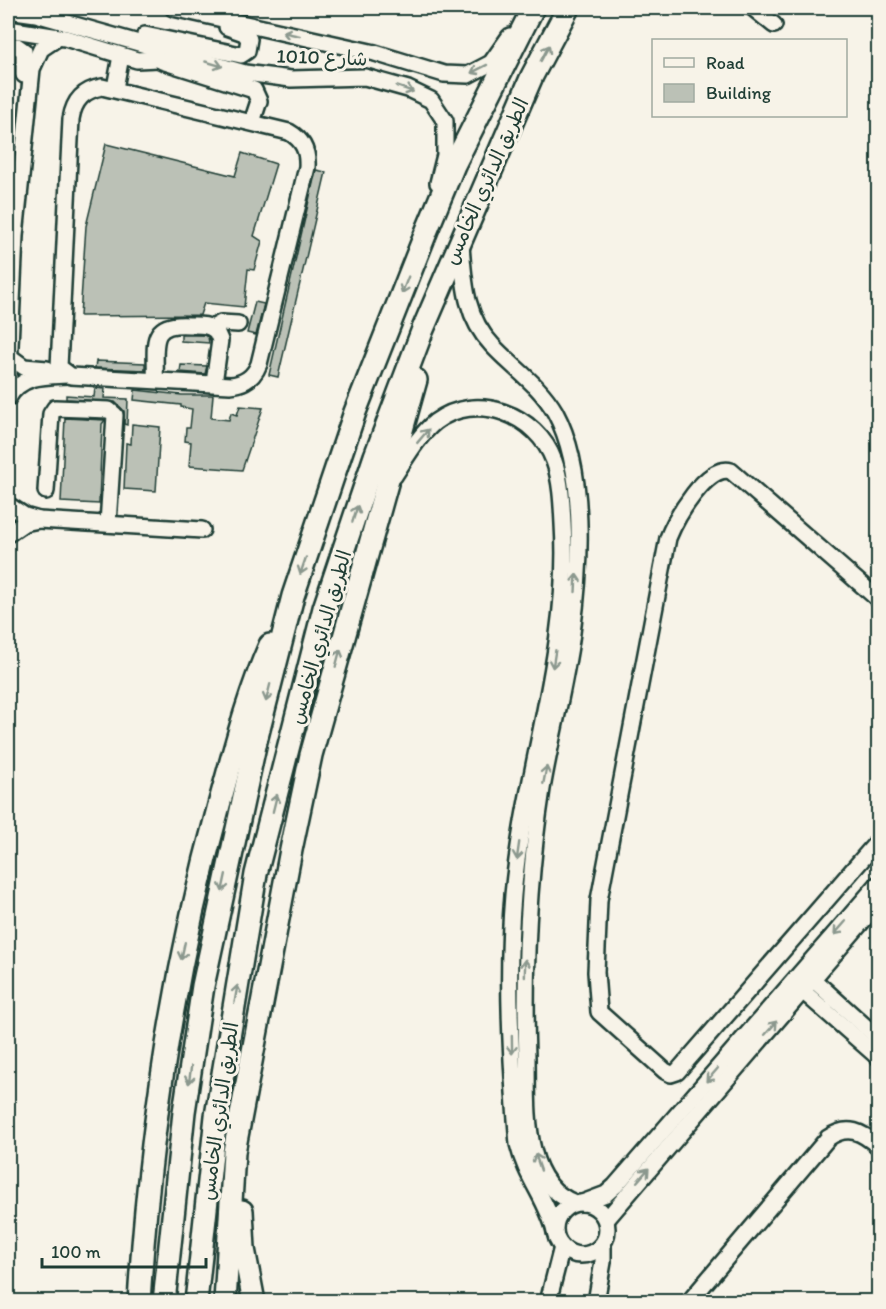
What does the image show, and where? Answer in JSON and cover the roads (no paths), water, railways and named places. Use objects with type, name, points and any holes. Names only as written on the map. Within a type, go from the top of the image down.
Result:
[{"type":"highway","name":"الطريق الدائري الخامس","points":[[164,1302],[184,1113],[203,986],[246,785],[293,596],[355,412],[427,230],[454,165],[533,8]]},
{"type":"highway","name":"الطريق الدائري الخامس","points":[[196,1302],[216,1116],[256,874],[324,608],[375,456],[443,278],[532,76],[568,8]]},
{"type":"highway","points":[[225,1302],[234,1152],[311,755],[443,278]]},
{"type":"highway","points":[[139,1302],[150,1172],[164,1055],[198,880],[249,694],[293,596]]},
{"type":"highway","points":[[251,1064],[242,1201],[244,1250],[254,1302]]},
{"type":"highway","points":[[123,1302],[150,1172]]},
{"type":"street","points":[[36,14],[94,23],[234,56],[242,56],[248,51],[249,39],[244,33],[160,8]]},
{"type":"street","name":"شارع 1010","points":[[173,8],[375,53],[444,75],[468,75],[491,63],[527,8]]},
{"type":"street","points":[[753,8],[774,26]]},
{"type":"street","name":"شارع 1010","points":[[8,10],[36,14],[268,77],[291,79],[365,77],[408,89],[431,100],[442,114],[447,131],[445,155],[427,230]]},
{"type":"street","points":[[8,29],[59,37],[121,56],[160,61],[183,70],[254,90],[259,101],[252,122]]},
{"type":"street","points":[[8,390],[18,201],[34,62],[41,49],[59,37]]},
{"type":"street","points":[[8,47],[17,46],[26,55],[17,137],[18,201]]},
{"type":"street","points":[[115,88],[121,56]]},
{"type":"street","points":[[160,61],[186,56]]},
{"type":"street","points":[[9,357],[32,369],[214,383],[237,384],[248,379],[256,370],[307,167],[306,151],[296,137],[252,122],[115,88],[102,87],[87,91],[80,96],[72,111],[64,371]]},
{"type":"street","points":[[460,237],[465,293],[472,316],[485,338],[531,380],[554,411],[568,447],[569,507],[561,619],[522,827],[513,897],[510,967],[512,1050],[518,1144],[525,1170],[549,1213],[562,1247],[580,1256],[595,1251],[603,1244]]},
{"type":"street","points":[[155,380],[157,338],[161,329],[173,324],[212,328],[221,323],[238,324]]},
{"type":"street","points":[[212,328],[220,340],[214,383]]},
{"type":"street","points":[[8,398],[15,388],[26,380],[64,371]]},
{"type":"street","points":[[46,491],[51,414],[55,408],[109,410],[116,415],[108,524]]},
{"type":"street","points":[[388,483],[419,439],[436,422],[465,409],[493,409],[522,420],[544,442],[569,507],[578,547],[573,630],[534,849],[528,902],[525,997],[527,1090],[535,1155],[551,1188],[562,1197],[599,1209],[606,1220],[607,1232],[603,1244],[603,1262],[596,1302]]},
{"type":"street","points":[[879,599],[736,474],[726,470],[716,472],[681,511],[668,538],[599,900],[596,936],[597,1006],[603,1017],[665,1071],[674,1074],[879,841]]},
{"type":"street","points":[[8,506],[25,516],[39,520],[202,530]]},
{"type":"street","points":[[8,534],[24,523],[39,520]]},
{"type":"street","points":[[606,1220],[878,885],[856,867]]},
{"type":"street","points":[[555,1232],[560,1214],[578,1203],[606,1194],[615,1186],[799,983],[879,903]]},
{"type":"street","points":[[764,973],[799,983],[879,1038]]},
{"type":"street","points":[[799,983],[879,1057]]},
{"type":"street","points":[[688,1302],[828,1138],[841,1131],[855,1131],[879,1146]]},
{"type":"street","points":[[548,1302],[562,1247]]}]
